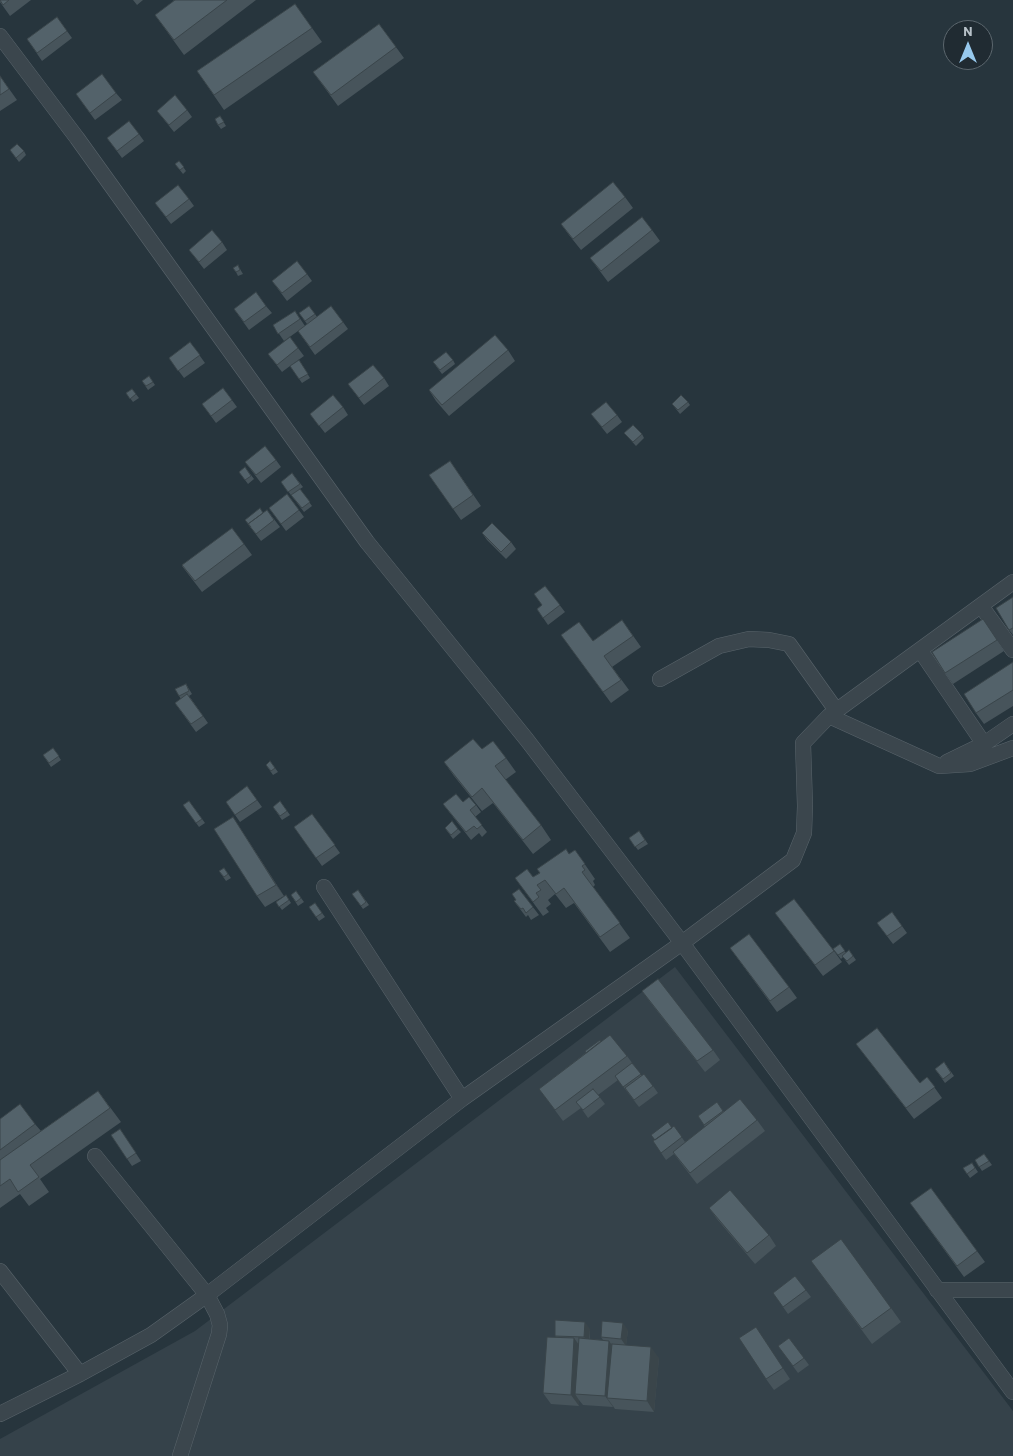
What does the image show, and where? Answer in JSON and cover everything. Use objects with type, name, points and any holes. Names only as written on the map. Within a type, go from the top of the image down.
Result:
[{"type":"street","points":[[0,36],[77,138],[367,542],[526,740],[682,943],[1013,1392]]},
{"type":"street","points":[[0,1414],[80,1374],[150,1335],[207,1295],[462,1100],[682,943],[793,860],[804,833],[803,743],[833,713],[1013,582]]},
{"type":"street","points":[[981,606],[1013,650]]},
{"type":"street","points":[[660,679],[719,646],[749,639],[769,640],[789,644],[833,713],[939,766],[970,764],[1013,748]]},
{"type":"street","points":[[920,650],[984,744]]},
{"type":"street","points":[[939,766],[984,744],[1013,724]]},
{"type":"street","points":[[324,887],[462,1100]]},
{"type":"street","points":[[95,1156],[207,1295],[220,1324],[219,1334],[180,1456]]},
{"type":"street","points":[[0,1271],[80,1374]]},
{"type":"street","points":[[938,1290],[1013,1290]]},
{"type":"shaded area","points":[[675,967],[1013,1411],[1013,1456],[0,1456],[0,1439],[195,1331]]},
{"type":"building","points":[[0,0],[9,0],[3,5]]},
{"type":"building","points":[[175,0],[227,0],[174,40],[155,15]]},
{"type":"building","points":[[295,4],[312,28],[214,95],[197,71]]},
{"type":"building","points":[[57,17],[67,31],[37,53],[27,39]]},
{"type":"building","points":[[379,24],[396,47],[331,95],[313,72]]},
{"type":"building","points":[[102,74],[116,93],[90,113],[76,94]]},
{"type":"building","points":[[0,76],[9,89],[0,95]]},
{"type":"building","points":[[175,95],[187,110],[169,125],[157,111]]},
{"type":"building","points":[[220,116],[224,122],[218,125],[215,119]]},
{"type":"building","points":[[129,121],[139,134],[117,151],[107,138]]},
{"type":"building","points":[[17,144],[24,151],[16,158],[10,150]]},
{"type":"building","points":[[179,161],[184,167],[180,170],[175,164]]},
{"type":"building","points":[[613,182],[625,197],[573,239],[561,224]]},
{"type":"building","points":[[178,185],[189,199],[166,217],[155,203]]},
{"type":"building","points":[[642,217],[652,230],[601,271],[590,258]]},
{"type":"building","points":[[212,230],[222,242],[199,262],[189,250]]},
{"type":"building","points":[[297,261],[307,274],[282,293],[272,281]]},
{"type":"building","points":[[238,265],[240,270],[236,272],[233,268]]},
{"type":"building","points":[[256,292],[266,306],[244,322],[234,309]]},
{"type":"building","points":[[309,306],[315,314],[305,321],[299,313]]},
{"type":"building","points":[[331,306],[343,322],[310,347],[298,331]]},
{"type":"building","points":[[295,311],[300,319],[278,334],[273,325]]},
{"type":"building","points":[[495,335],[508,350],[442,405],[429,390]]},
{"type":"building","points":[[290,337],[298,348],[277,365],[268,354]]},
{"type":"building","points":[[190,342],[200,355],[178,371],[169,358]]},
{"type":"building","points":[[446,352],[453,360],[440,370],[433,362]]},
{"type":"building","points":[[299,360],[308,374],[299,379],[290,366]]},
{"type":"building","points":[[373,365],[384,378],[359,398],[348,384]]},
{"type":"building","points":[[149,376],[153,382],[146,386],[142,381]]},
{"type":"building","points":[[223,388],[232,400],[211,416],[202,404]]},
{"type":"building","points":[[132,389],[136,394],[130,399],[126,393]]},
{"type":"building","points":[[333,395],[343,407],[319,426],[310,414]]},
{"type":"building","points":[[681,395],[688,402],[678,410],[672,404]]},
{"type":"building","points":[[606,402],[617,415],[602,427],[591,414]]},
{"type":"building","points":[[633,425],[642,434],[633,442],[624,433]]},
{"type":"building","points":[[265,446],[276,460],[256,475],[245,462]]},
{"type":"building","points":[[450,461],[473,495],[453,509],[429,475]]},
{"type":"building","points":[[245,467],[251,476],[245,480],[239,472]]},
{"type":"building","points":[[292,473],[300,484],[288,492],[281,482]]},
{"type":"building","points":[[300,489],[310,502],[302,508],[291,495]]},
{"type":"building","points":[[287,494],[299,510],[281,524],[269,508]]},
{"type":"building","points":[[260,508],[263,513],[248,524],[245,520]]},
{"type":"building","points":[[267,510],[274,520],[256,534],[248,524]]},
{"type":"building","points":[[492,523],[511,542],[501,552],[482,533]]},
{"type":"building","points":[[232,528],[244,544],[195,581],[182,565]]},
{"type":"building","points":[[545,586],[560,605],[543,618],[537,609],[542,605],[534,594]]},
{"type":"building","points":[[1013,597],[1013,628],[1009,630],[996,608]]},
{"type":"building","points":[[983,619],[997,640],[945,673],[932,652]]},
{"type":"building","points":[[622,620],[633,636],[604,656],[621,680],[603,692],[561,635],[579,622],[593,641]]},
{"type":"building","points":[[1013,662],[1013,690],[976,713],[964,694]]},
{"type":"building","points":[[186,684],[189,691],[179,696],[175,689]]},
{"type":"building","points":[[187,694],[203,716],[191,724],[175,703]]},
{"type":"building","points":[[473,739],[482,749],[493,741],[506,758],[495,766],[541,825],[523,840],[482,788],[472,797],[444,762]]},
{"type":"building","points":[[53,748],[59,756],[49,763],[43,755]]},
{"type":"building","points":[[270,761],[275,768],[271,771],[266,765]]},
{"type":"building","points":[[247,786],[257,800],[235,815],[226,802]]},
{"type":"building","points":[[456,794],[463,802],[469,797],[476,805],[470,810],[482,825],[477,829],[474,826],[466,832],[443,804]]},
{"type":"building","points":[[189,801],[202,819],[196,823],[183,805]]},
{"type":"building","points":[[280,801],[287,811],[280,816],[273,807]]},
{"type":"building","points":[[312,814],[335,845],[316,858],[294,827]]},
{"type":"building","points":[[233,817],[276,885],[257,896],[214,829]]},
{"type":"building","points":[[452,821],[458,829],[451,835],[445,828]]},
{"type":"building","points":[[639,831],[645,840],[635,847],[629,838]]},
{"type":"building","points":[[566,849],[569,854],[575,850],[585,864],[582,866],[585,870],[582,872],[620,923],[600,937],[564,888],[556,894],[545,880],[537,885],[541,890],[536,893],[539,897],[533,902],[515,878],[527,869],[533,877],[540,873],[537,869]]},
{"type":"building","points":[[224,868],[228,874],[224,877],[219,871]]},
{"type":"building","points":[[519,889],[533,907],[526,913],[514,901],[516,900],[512,894]]},
{"type":"building","points":[[358,890],[366,902],[361,906],[352,894]]},
{"type":"building","points":[[296,891],[301,898],[296,902],[291,895]]},
{"type":"building","points":[[286,895],[289,900],[279,907],[276,902]]},
{"type":"building","points":[[794,899],[834,951],[815,965],[775,913]]},
{"type":"building","points":[[315,903],[322,913],[316,917],[309,907]]},
{"type":"building","points":[[892,912],[902,926],[887,936],[877,923]]},
{"type":"building","points":[[749,934],[789,987],[770,1001],[730,948]]},
{"type":"building","points":[[840,944],[845,951],[838,955],[833,949]]},
{"type":"building","points":[[849,950],[853,956],[847,961],[842,956]]},
{"type":"building","points":[[658,979],[713,1050],[697,1061],[642,991]]},
{"type":"building","points":[[877,1028],[920,1083],[927,1077],[935,1087],[906,1108],[856,1044]]},
{"type":"building","points":[[610,1035],[627,1056],[555,1110],[539,1089]]},
{"type":"building","points":[[601,1041],[586,1053],[585,1051]]},
{"type":"building","points":[[944,1062],[951,1073],[943,1079],[935,1069]]},
{"type":"building","points":[[632,1063],[641,1074],[623,1087],[615,1076]]},
{"type":"building","points":[[644,1074],[653,1086],[634,1100],[625,1088]]},
{"type":"building","points":[[593,1089],[600,1097],[583,1110],[576,1102]]},
{"type":"building","points":[[98,1091],[110,1108],[30,1165],[39,1177],[18,1192],[10,1179],[0,1186],[0,1160]]},
{"type":"building","points":[[740,1099],[757,1120],[690,1173],[673,1152]]},
{"type":"building","points":[[717,1102],[723,1111],[704,1125],[698,1116]]},
{"type":"building","points":[[20,1104],[35,1124],[0,1150],[0,1119]]},
{"type":"building","points":[[668,1122],[672,1128],[655,1140],[651,1135]]},
{"type":"building","points":[[674,1126],[682,1137],[661,1153],[653,1141]]},
{"type":"building","points":[[120,1129],[136,1153],[127,1159],[111,1135]]},
{"type":"building","points":[[984,1154],[989,1161],[979,1167],[975,1160]]},
{"type":"building","points":[[972,1163],[975,1168],[967,1174],[963,1168]]},
{"type":"building","points":[[931,1188],[977,1251],[957,1266],[910,1203]]},
{"type":"building","points":[[730,1190],[769,1235],[747,1253],[709,1208]]},
{"type":"building","points":[[841,1239],[891,1308],[862,1329],[811,1261]]},
{"type":"building","points":[[795,1276],[806,1290],[783,1307],[773,1293]]},
{"type":"building","points":[[555,1320],[585,1322],[584,1337],[555,1336]]},
{"type":"building","points":[[602,1321],[623,1323],[621,1339],[601,1337]]},
{"type":"building","points":[[756,1327],[783,1368],[766,1379],[739,1338]]},
{"type":"building","points":[[547,1337],[574,1338],[571,1395],[543,1393]]},
{"type":"building","points":[[579,1338],[609,1341],[605,1396],[575,1394]]},
{"type":"building","points":[[789,1338],[804,1358],[793,1366],[778,1346]]},
{"type":"building","points":[[612,1344],[651,1347],[647,1401],[607,1398]]}]
